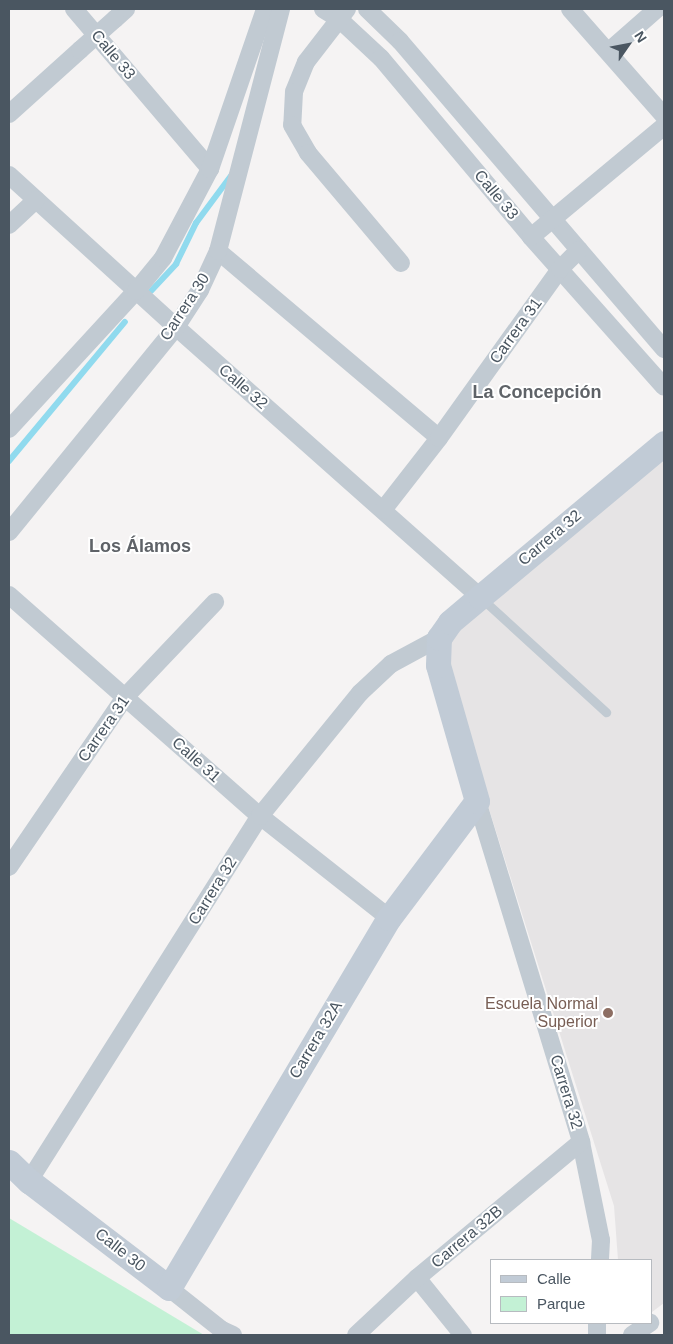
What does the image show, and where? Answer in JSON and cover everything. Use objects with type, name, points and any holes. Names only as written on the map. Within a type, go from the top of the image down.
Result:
[{"type":"street","name":"Calle 33","points":[[74,9],[210,169]]},
{"type":"street","points":[[9,429],[136,291],[163,258],[210,169],[265,9]]},
{"type":"street","name":"Carrera 30","points":[[9,532],[176,327],[200,290],[218,251],[281,9]]},
{"type":"street","name":"Calle 33","points":[[323,9],[343,14],[531,237],[664,387]]},
{"type":"street","name":"Calle 33","points":[[367,9],[400,41],[664,349]]},
{"type":"street","points":[[570,9],[609,51],[664,116]]},
{"type":"street","points":[[609,51],[657,9]]},
{"type":"street","points":[[9,114],[120,14]]},
{"type":"street","points":[[343,14],[306,62],[294,92],[292,126],[308,153],[401,263]]},
{"type":"street","points":[[531,237],[664,126]]},
{"type":"street","name":"Calle 32","points":[[9,175],[176,327],[480,596]]},
{"type":"street","points":[[9,225],[36,200]]},
{"type":"street","name":"Carrera 31","points":[[383,510],[439,438],[560,269],[579,250]]},
{"type":"street","points":[[218,251],[439,438]]},
{"type":"street","name":"Carrera 32","points":[[29,1181],[260,816],[360,693],[391,664],[439,638],[450,622],[480,596],[664,443]]},
{"type":"street","name":"Calle 31","points":[[9,595],[260,816],[389,918]]},
{"type":"street","name":"Carrera 31","points":[[9,867],[125,697],[215,602]]},
{"type":"street","name":"Carrera 32","points":[[439,638],[438,665],[477,801],[582,1142],[602,1240],[600,1259]]},
{"type":"street","name":"Carrera 32A","points":[[169,1288],[389,918],[477,801]]},
{"type":"street","name":"Carrera 32B","points":[[356,1335],[416,1278],[582,1142]]},
{"type":"street","name":"Calle 30","points":[[9,1162],[29,1181],[232,1335]]},
{"type":"street","points":[[416,1278],[463,1335]]},
{"type":"street","points":[[653,1321],[664,1313]]},
{"type":"street","points":[[632,1335],[648,1324]]},
{"type":"lane","points":[[480,596],[606,712]]},
{"type":"shaded area","name":"Escuela Normal Superior","points":[[664,456],[664,1303],[653,1311],[653,1259],[618,1259],[614,1206],[444,666],[448,631]]},
{"type":"green space","points":[[9,1218],[204,1335],[9,1335]]},
{"type":"waterway","points":[[151,291],[176,264],[196,223],[233,173]]},
{"type":"waterway","points":[[9,461],[125,322]]},
{"type":"place","name":"Escuela Normal Superior","points":[[608,1013]]},
{"type":"district","name":"La Concepción","points":[[537,392]]},
{"type":"district","name":"Los Álamos","points":[[140,546]]}]
